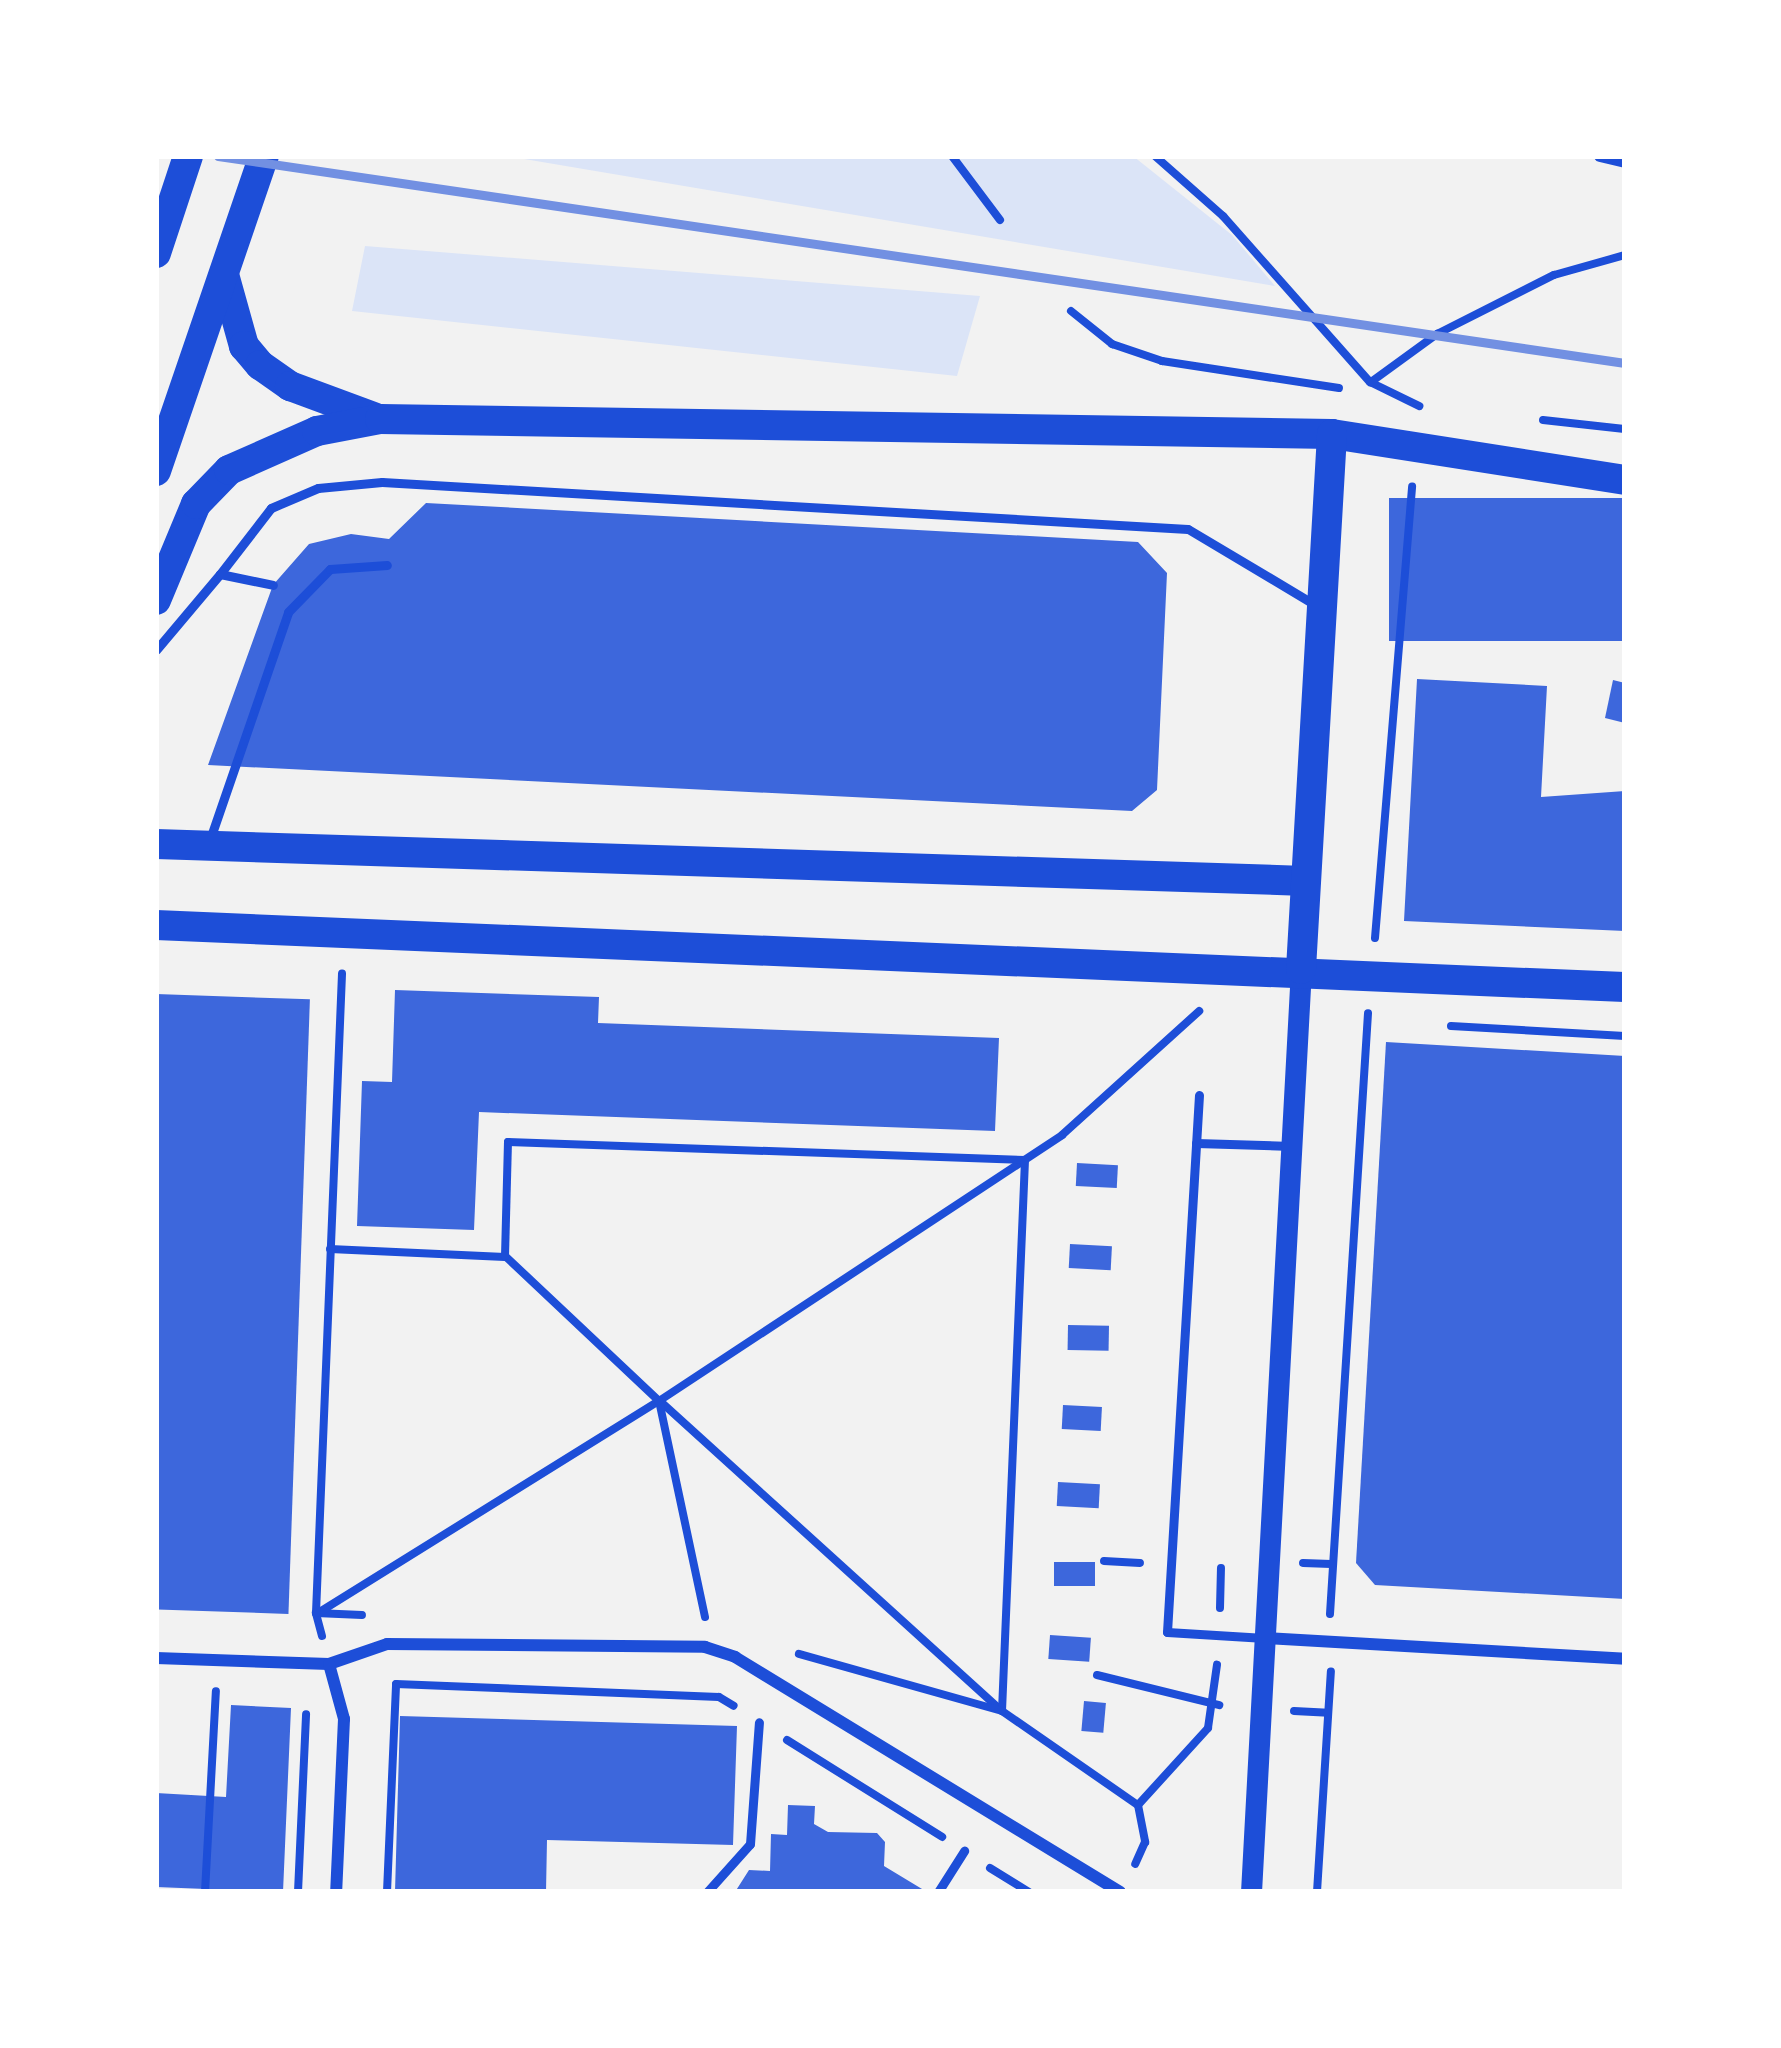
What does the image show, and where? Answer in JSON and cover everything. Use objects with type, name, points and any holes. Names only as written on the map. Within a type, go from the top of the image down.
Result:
[{"type":"main road","points":[[156,253],[188,156]]},
{"type":"main road","points":[[156,471],[264,156]]},
{"type":"main road","points":[[224,274],[234,320],[260,364],[308,394],[380,419]]},
{"type":"main road","points":[[156,600],[196,504],[230,470],[317,431],[380,419],[1332,434],[1625,480]]},
{"type":"main road","points":[[1301,969],[1332,434]]},
{"type":"main road","points":[[156,844],[1305,881]]},
{"type":"main road","points":[[156,925],[1301,969],[1625,987]]},
{"type":"street","points":[[1600,156],[1625,162]]},
{"type":"street","points":[[1251,1892],[1301,969]]},
{"type":"street","points":[[1265,1638],[1625,1659]]},
{"type":"street","points":[[156,1658],[329,1664],[387,1644],[705,1648],[735,1657],[1120,1892]]},
{"type":"street","points":[[329,1664],[344,1719],[336,1892]]},
{"type":"lane","points":[[156,650],[271,508],[318,488],[382,482],[1188,530],[1322,608]]},
{"type":"lane","points":[[209,843],[289,612],[330,569],[387,565]]},
{"type":"lane","points":[[220,574],[273,585]]},
{"type":"lane","points":[[1199,1095],[1167,1632],[1265,1638]]},
{"type":"lane","points":[[1196,1143],[1291,1146]]},
{"type":"lane","points":[[707,1892],[750,1844],[759,1722]]},
{"type":"lane","points":[[938,1892],[964,1851]]},
{"type":"path","points":[[952,156],[1000,220]]},
{"type":"path","points":[[1155,156],[1223,216],[1370,382],[1419,401]]},
{"type":"path","points":[[1370,382],[1437,334],[1554,274],[1625,255]]},
{"type":"path","points":[[1071,310],[1112,344],[1162,361],[1442,405]]},
{"type":"path","points":[[1329,1599],[1372,973],[1419,401]]},
{"type":"path","points":[[1533,419],[1625,429]]},
{"type":"path","points":[[329,1664],[316,1613],[342,960]]},
{"type":"path","points":[[316,1613],[659,1401],[1025,1160],[1199,1011]]},
{"type":"path","points":[[505,1256],[508,1142],[1025,1160]]},
{"type":"path","points":[[1002,1711],[1025,1160]]},
{"type":"path","points":[[331,1249],[505,1256],[1002,1711],[1138,1805],[1145,1842],[1130,1875]]},
{"type":"path","points":[[659,1401],[707,1629],[684,1628]]},
{"type":"path","points":[[1103,1561],[1172,1566],[1331,1564]]},
{"type":"path","points":[[316,1613],[386,1616]]},
{"type":"path","points":[[387,1644],[396,1684],[387,1892]]},
{"type":"path","points":[[698,1696],[705,1648]]},
{"type":"path","points":[[775,1648],[1002,1711]]},
{"type":"path","points":[[1097,1675],[1215,1705],[1328,1713]]},
{"type":"path","points":[[1317,1892],[1330,1686]]},
{"type":"path","points":[[196,1688],[239,1690]]},
{"type":"path","points":[[205,1892],[216,1689]]},
{"type":"path","points":[[298,1892],[308,1693]]},
{"type":"path","points":[[1138,1805],[1208,1728],[1215,1705]]},
{"type":"shaded area","points":[[506,156],[1133,156],[1232,235],[1275,286]]},
{"type":"shaded area","points":[[365,246],[980,296],[957,376],[352,311]]},
{"type":"building","points":[[1389,498],[1625,498],[1625,641],[1389,641]]},
{"type":"building","points":[[426,503],[1138,542],[1167,573],[1157,790],[1132,811],[208,765],[273,585],[309,544],[351,534],[389,539]]},
{"type":"building","points":[[1417,679],[1547,686],[1541,797],[1625,791],[1625,931],[1404,921]]},
{"type":"building","points":[[1613,680],[1625,683],[1625,723],[1605,718]]},
{"type":"building","points":[[395,990],[599,997],[598,1023],[999,1038],[995,1131],[479,1112],[474,1230],[357,1226],[362,1081],[392,1082]]},
{"type":"building","points":[[156,994],[310,999],[288,1614],[156,1609]]},
{"type":"building","points":[[1386,1042],[1625,1056],[1625,1599],[1375,1585],[1356,1563]]},
{"type":"building","points":[[1077,1163],[1118,1165],[1117,1188],[1076,1186]]},
{"type":"building","points":[[1070,1244],[1112,1246],[1111,1270],[1069,1268]]},
{"type":"building","points":[[1068,1325],[1109,1326],[1109,1351],[1068,1350]]},
{"type":"building","points":[[1063,1405],[1102,1407],[1101,1431],[1062,1429]]},
{"type":"building","points":[[1058,1482],[1100,1484],[1099,1508],[1057,1506]]},
{"type":"building","points":[[1054,1562],[1095,1562],[1095,1586],[1054,1586]]},
{"type":"building","points":[[1050,1635],[1091,1638],[1089,1662],[1048,1659]]},
{"type":"building","points":[[1084,1701],[1106,1703],[1103,1733],[1081,1731]]},
{"type":"building","points":[[231,1705],[291,1708],[283,1892],[156,1887],[156,1793],[226,1797]]},
{"type":"building","points":[[400,1716],[737,1726],[733,1845],[547,1840],[546,1892],[395,1892]]},
{"type":"building","points":[[788,1805],[815,1806],[814,1824],[828,1832],[877,1833],[885,1842],[884,1866],[927,1892],[735,1892],[749,1870],[770,1871],[771,1834],[787,1835]]},
{"type":"railway","points":[[218,156],[1625,363]]}]
